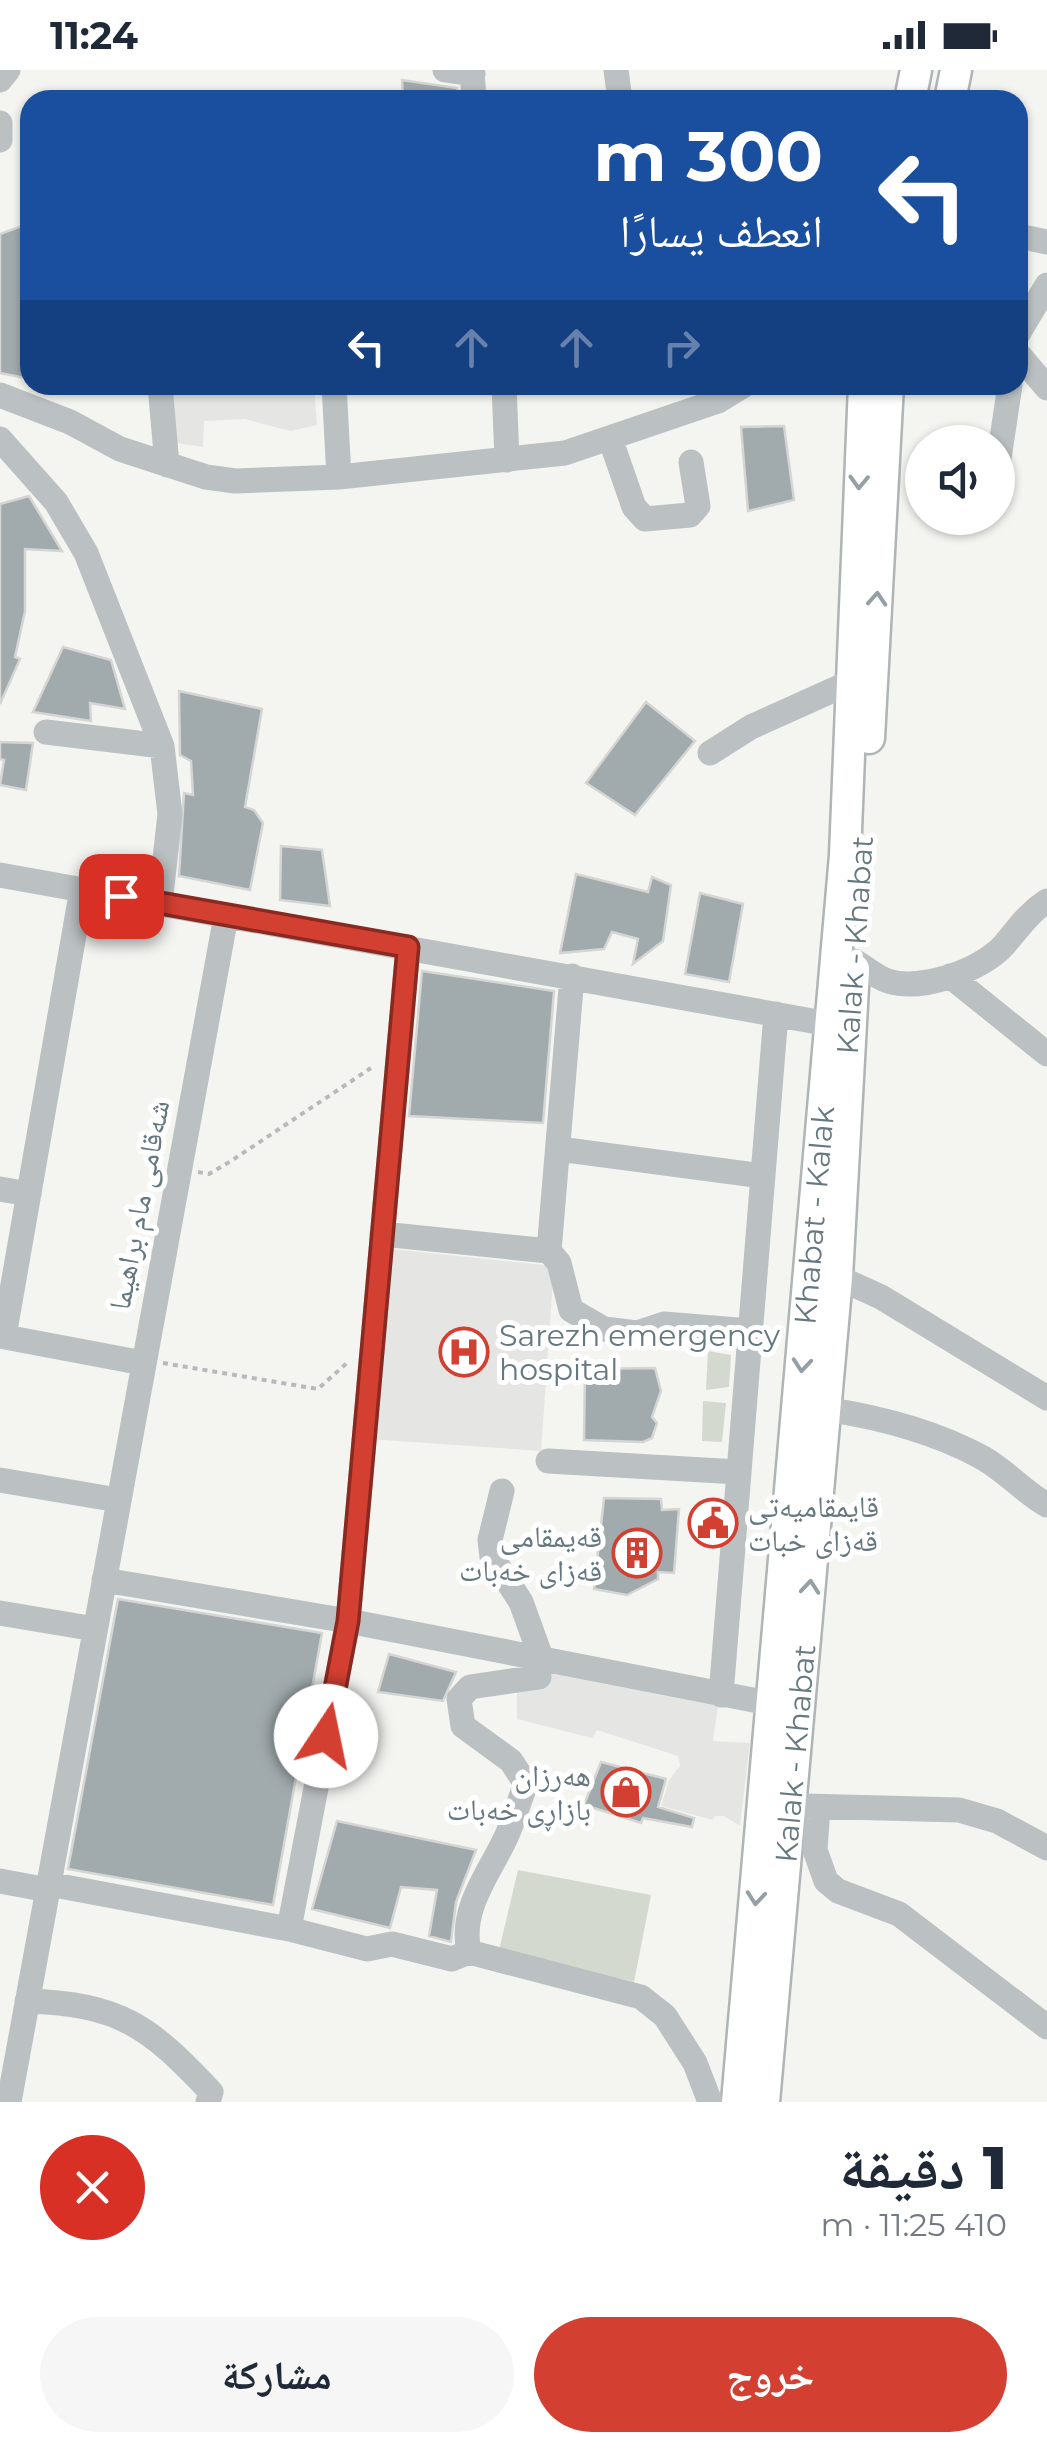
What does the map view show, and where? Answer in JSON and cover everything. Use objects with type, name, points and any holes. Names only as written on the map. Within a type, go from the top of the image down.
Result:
[{"type":"main road","name":"Khabat - Kalak","points":[[737,2102],[786,1706],[829,1024],[845,855],[864,395]]},
{"type":"main road","name":"Kalak - Khabat","points":[[764,2102],[804,1806],[786,1706],[825,1409],[837,1277],[887,395]]},
{"type":"street","points":[[0,80],[8,70]]},
{"type":"street","points":[[446,70],[472,72]]},
{"type":"street","points":[[0,123],[0,140]]},
{"type":"street","points":[[1028,327],[1047,286]]},
{"type":"street","points":[[1028,360],[1047,388]]},
{"type":"street","points":[[0,395],[167,465],[235,481],[339,476],[566,453],[728,395]]},
{"type":"street","points":[[161,395],[167,465]]},
{"type":"street","points":[[335,395],[339,476]]},
{"type":"street","points":[[504,395],[507,460]]},
{"type":"street","points":[[1004,425],[1008,395]]},
{"type":"street","points":[[610,438],[634,507],[645,520],[690,515],[698,506],[692,462]]},
{"type":"street","points":[[0,439],[56,502],[86,552],[162,746],[170,814],[160,904]]},
{"type":"street","points":[[710,753],[750,726],[851,682]]},
{"type":"street","points":[[46,732],[162,746]]},
{"type":"street","points":[[0,876],[829,1024]]},
{"type":"street","points":[[82,889],[2,1336],[143,1363]]},
{"type":"street","points":[[854,961],[890,982],[922,982],[966,974],[1004,944],[1018,922],[1047,901]]},
{"type":"street","name":"شەقامی مام براهیما","points":[[9,2102],[8,2063],[28,2001],[226,916]]},
{"type":"street","points":[[290,1929],[348,1621],[408,947]]},
{"type":"street","points":[[549,1251],[572,976]]},
{"type":"street","points":[[950,976],[1047,1054]]},
{"type":"street","points":[[720,1695],[776,1014]]},
{"type":"street","points":[[559,1149],[763,1176]]},
{"type":"street","points":[[0,1189],[28,1194]]},
{"type":"street","points":[[382,1234],[549,1251],[559,1263],[571,1310],[604,1329],[637,1333],[664,1324],[750,1331]]},
{"type":"street","points":[[837,1277],[882,1297],[1047,1398]]},
{"type":"street","points":[[825,1409],[867,1415],[948,1442],[986,1460],[1047,1505]]},
{"type":"street","points":[[548,1461],[738,1472]]},
{"type":"street","points":[[0,1480],[118,1500]]},
{"type":"street","points":[[469,1952],[466,1938],[475,1893],[507,1834],[526,1784],[511,1761],[462,1726],[458,1699],[470,1687],[539,1677],[521,1602],[492,1557],[490,1540],[502,1492]]},
{"type":"street","points":[[104,1580],[348,1621],[786,1706]]},
{"type":"street","points":[[0,1613],[95,1629]]},
{"type":"street","points":[[1047,1848],[997,1821],[959,1810],[804,1806],[826,1882],[900,1914],[1047,2026]]},
{"type":"street","points":[[0,1880],[290,1929],[367,1949],[392,1944],[452,1959],[469,1952],[641,1997],[665,2016],[695,2063],[710,2102]]},
{"type":"street","points":[[28,2001],[75,2002],[126,2017],[174,2052],[211,2092],[208,2102]]},
{"type":"path","points":[[179,1169],[209,1174],[371,1068]]},
{"type":"path","points":[[143,1363],[318,1390],[348,1362]]},
{"type":"shaded area","points":[[167,395],[315,395],[317,425],[290,431],[245,419],[204,421],[203,447],[170,442]]},
{"type":"shaded area","name":"Sarezh emergency hospital","points":[[392,1249],[554,1266],[541,1451],[369,1439]]},
{"type":"shaded area","points":[[708,1351],[731,1355],[729,1387],[706,1390]]},
{"type":"shaded area","points":[[703,1401],[726,1403],[722,1442],[702,1441]]},
{"type":"shaded area","points":[[517,1667],[718,1706],[713,1741],[750,1743],[740,1826],[724,1816],[715,1816],[713,1820],[661,1806],[669,1780],[680,1766],[678,1756],[597,1730],[592,1738],[517,1719]]},
{"type":"shaded area","points":[[518,1870],[651,1895],[634,1982],[499,1950]]},
{"type":"building","points":[[402,80],[457,90],[402,90]]},
{"type":"building","points":[[20,227],[20,377],[0,373],[0,234]]},
{"type":"building","points":[[784,426],[794,500],[748,511],[741,427]]},
{"type":"building","points":[[29,496],[62,551],[25,549],[25,611],[15,657],[20,659],[0,704],[0,504]]},
{"type":"building","points":[[63,647],[111,660],[125,709],[90,703],[91,721],[33,712]]},
{"type":"building","points":[[179,691],[262,709],[245,807],[254,810],[263,823],[250,890],[179,876],[184,793],[193,795],[191,761],[180,755]]},
{"type":"building","points":[[646,702],[695,741],[635,815],[586,783]]},
{"type":"building","points":[[0,742],[33,743],[26,790],[0,785],[4,760],[0,759]]},
{"type":"building","points":[[281,846],[322,850],[330,906],[280,900]]},
{"type":"building","points":[[576,874],[648,892],[652,877],[671,885],[663,941],[633,964],[638,939],[612,932],[604,949],[560,953]]},
{"type":"building","points":[[700,893],[743,904],[729,982],[685,974]]},
{"type":"building","points":[[422,971],[554,991],[543,1123],[409,1116]]},
{"type":"building","points":[[655,1368],[661,1391],[652,1417],[657,1423],[652,1438],[643,1442],[584,1440],[585,1369]]},
{"type":"building","name":"قەیمقامی قەزای خەبات","points":[[604,1498],[661,1499],[662,1510],[679,1509],[674,1573],[658,1572],[658,1579],[627,1595],[594,1589]]},
{"type":"building","points":[[118,1599],[322,1633],[273,1905],[68,1869]]},
{"type":"building","points":[[389,1654],[456,1672],[443,1701],[378,1692]]},
{"type":"building","name":"هەرزان بازاڕی خەبات","points":[[601,1762],[666,1779],[658,1807],[694,1818],[692,1827],[643,1818],[641,1823],[584,1805]]},
{"type":"building","points":[[337,1821],[476,1850],[456,1902],[451,1942],[429,1936],[437,1890],[401,1887],[390,1928],[312,1909]]},
{"type":"place","name":"Sarezh emergency hospital","points":[[464,1352]]},
{"type":"place","name":"قایمقامیەتى قەزای خبات","points":[[713,1523]]},
{"type":"place","name":"قەیمقامی قەزای خەبات","points":[[637,1553]]},
{"type":"place","name":"هەرزان بازاڕی خەبات","points":[[626,1792]]},
{"type":"route","points":[[121,896],[408,947],[348,1621],[326,1736]]}]
